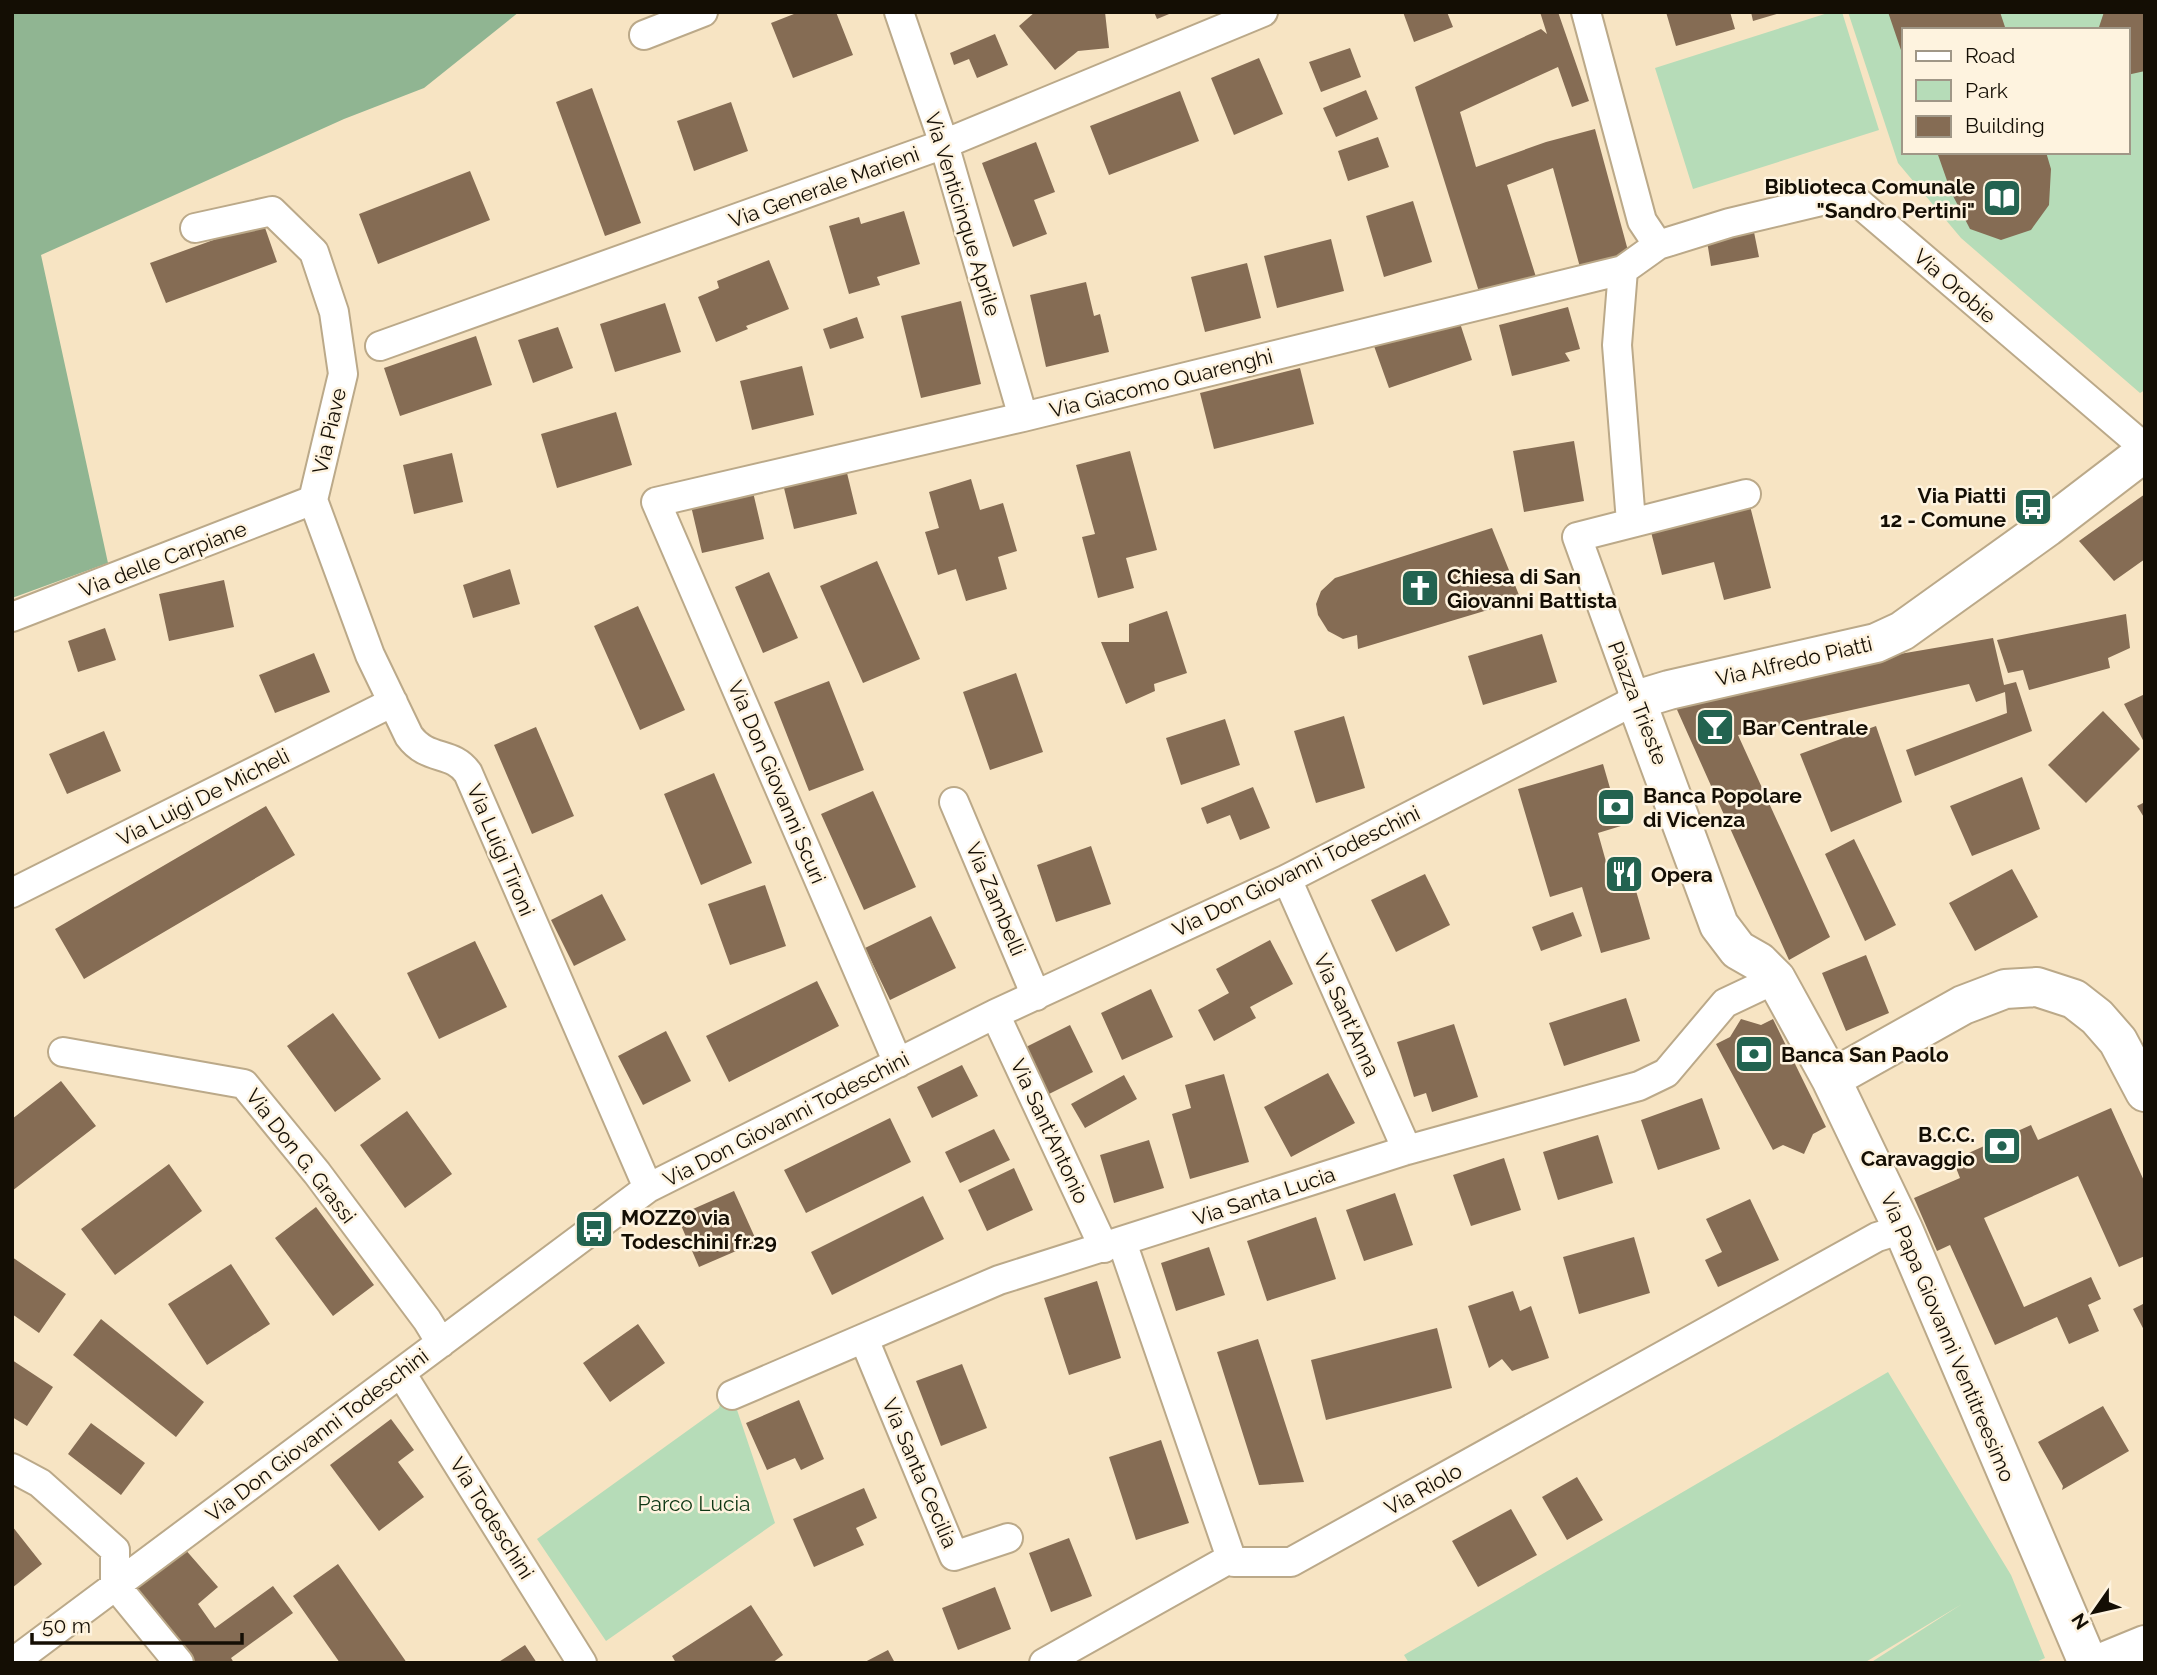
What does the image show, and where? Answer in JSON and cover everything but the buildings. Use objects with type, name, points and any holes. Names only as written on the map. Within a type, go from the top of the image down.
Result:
[{"type":"street","points":[[645,35],[703,12]]},
{"type":"street","name":"Via Venticinque Aprile","points":[[899,12],[944,144],[1023,417]]},
{"type":"street","name":"Via Generale Marieni","points":[[380,346],[944,144],[1263,12]]},
{"type":"street","points":[[1586,12],[1642,221],[1658,245]]},
{"type":"street","name":"Via Orobie","points":[[1658,245],[1729,223],[1826,200],[1849,200],[1860,204],[2145,450]]},
{"type":"street","name":"Via Piave","points":[[195,228],[272,211],[314,252],[334,312],[343,373],[313,500]]},
{"type":"street","name":"Via Giacomo Quarenghi","points":[[656,502],[1023,417],[1623,270],[1658,245]]},
{"type":"street","points":[[1623,270],[1617,345],[1631,522]]},
{"type":"street","name":"Via Alfredo Piatti","points":[[1636,700],[1669,690],[1876,643],[1902,631],[2047,527],[2145,450]]},
{"type":"street","name":"Piazza Trieste","points":[[1746,494],[1577,537],[1719,925],[1738,950],[1759,962],[1776,979]]},
{"type":"street","name":"Via delle Carpiane","points":[[12,617],[313,500]]},
{"type":"street","name":"Via Luigi Tironi","points":[[313,500],[370,655],[409,736],[416,746],[427,753],[462,765],[468,773],[648,1188]]},
{"type":"street","name":"Via Don Giovanni Scuri","points":[[656,502],[898,1063]]},
{"type":"street","name":"Via Don Giovanni Todeschini","points":[[12,1662],[648,1188],[995,1014],[1287,879],[1636,700]]},
{"type":"street","name":"Via Luigi De Micheli","points":[[12,893],[393,702]]},
{"type":"street","name":"Via Zambelli","points":[[954,802],[1036,996]]},
{"type":"street","name":"Via Sant'Anna","points":[[1287,879],[1407,1150]]},
{"type":"street","name":"Via Papa Giovanni Ventitreesimo","points":[[1776,979],[1831,1079],[2112,1657]]},
{"type":"street","name":"Via Santa Lucia","points":[[732,1395],[999,1280],[1407,1150],[1639,1086],[1666,1073],[1725,1003],[1776,979]]},
{"type":"street","points":[[1831,1079],[1963,1005],[2005,989],[2021,986],[2037,987],[2074,999],[2097,1017],[2141,1074]]},
{"type":"street","name":"Via Sant'Antonio","points":[[995,1014],[1113,1245]]},
{"type":"street","name":"Via Don G. Grassi","points":[[63,1052],[244,1084],[317,1173],[427,1320],[441,1343]]},
{"type":"street","name":"Via Riolo","points":[[1231,1558],[1234,1562],[1291,1562],[1877,1237],[1903,1230]]},
{"type":"street","points":[[1044,1663],[1231,1558],[1113,1245]]},
{"type":"street","name":"Via Santa Cecilia","points":[[863,1339],[954,1556],[1008,1538]]},
{"type":"street","name":"Via Todeschini","points":[[401,1373],[582,1663]]},
{"type":"street","points":[[12,1468],[40,1483],[115,1550],[115,1584],[179,1663]]},
{"type":"green space","points":[[12,12],[519,12],[424,88],[344,119],[41,255],[108,563],[12,598]]},
{"type":"green space","points":[[1831,12],[1842,12],[1879,130],[1693,189],[1655,68]]},
{"type":"green space","points":[[1848,12],[2145,12],[2145,390],[2140,393],[1961,238],[1898,163]]},
{"type":"green space","points":[[1888,1372],[2011,1575],[2045,1658],[2034,1663],[1870,1663],[1962,1604],[1864,1663],[1409,1663],[1404,1655]]},
{"type":"green space","name":"Parco Lucia","points":[[726,1385],[732,1395],[775,1523],[606,1641],[537,1539],[719,1408]]},
{"type":"place","name":"Biblioteca Comunale \"Sandro Pertini\"","points":[[2002,198]]},
{"type":"place","name":"Via Piatti 12 - Comune","points":[[2033,507]]},
{"type":"place","name":"Chiesa di San Giovanni Battista","points":[[1420,588]]},
{"type":"place","name":"Bar Centrale","points":[[1715,727]]},
{"type":"place","name":"Banca Popolare di Vicenza","points":[[1616,807]]},
{"type":"place","name":"Opera","points":[[1624,874]]},
{"type":"place","name":"Banca San Paolo","points":[[1754,1054]]},
{"type":"place","name":"B.C.C. Caravaggio","points":[[2002,1146]]},
{"type":"place","name":"MOZZO via Todeschini fr.29","points":[[594,1229]]}]
